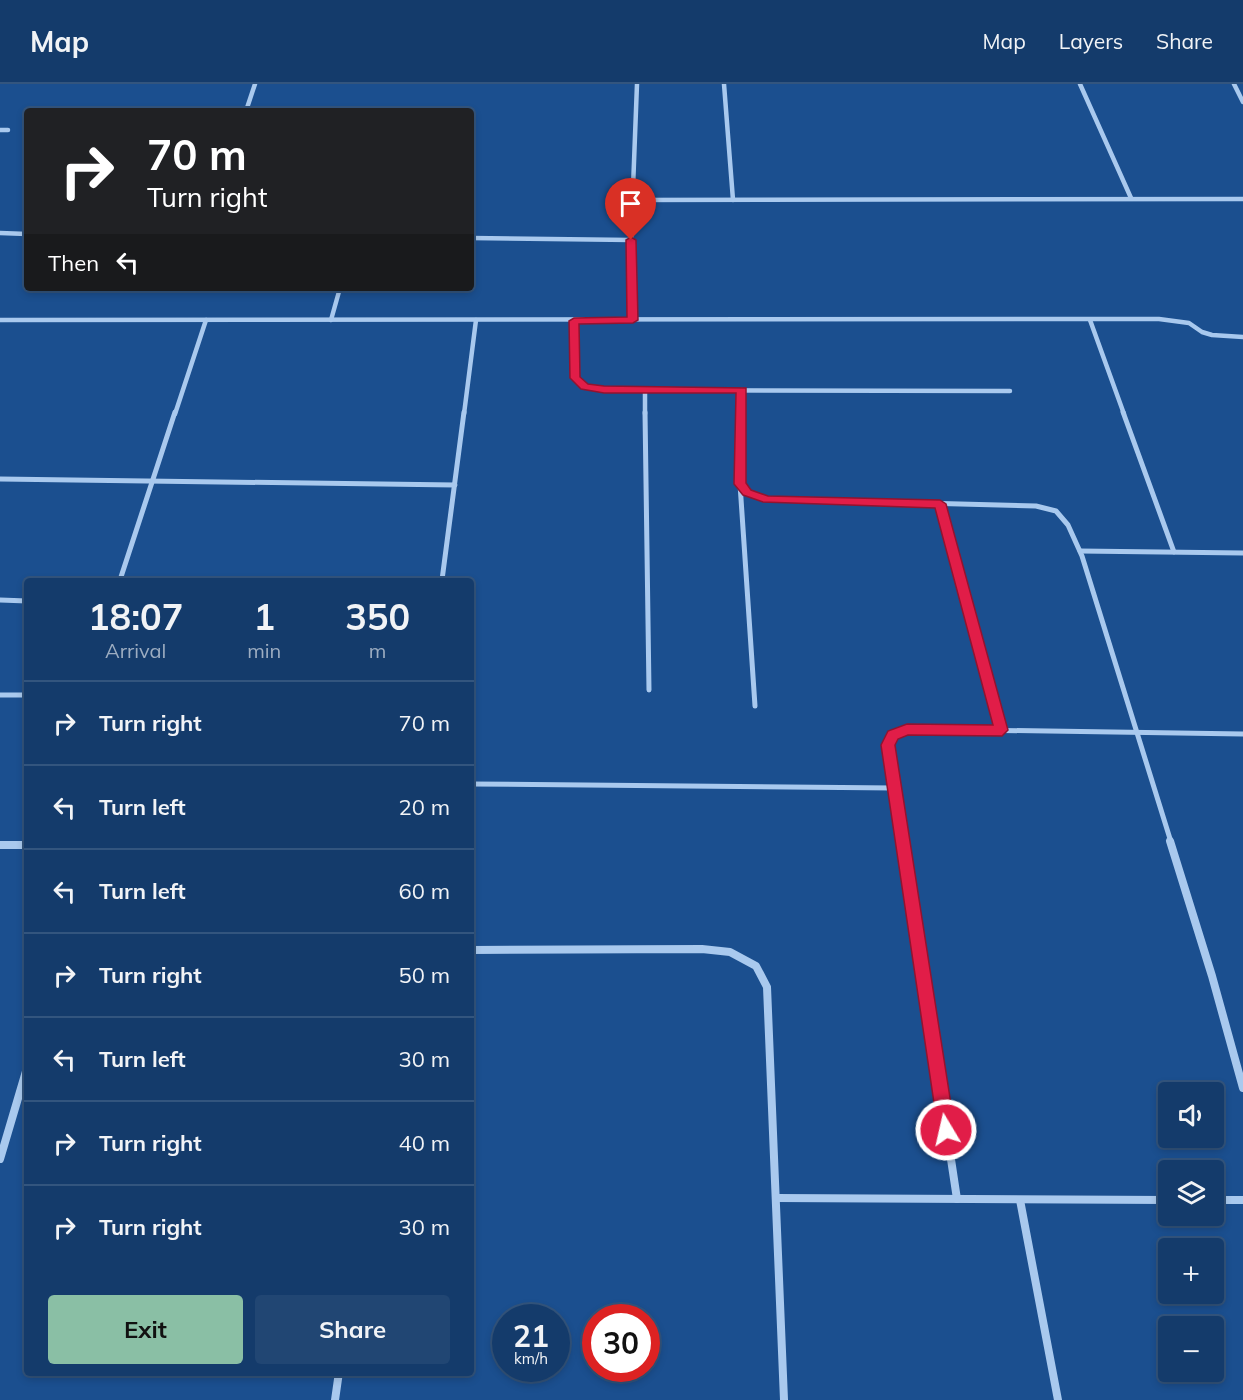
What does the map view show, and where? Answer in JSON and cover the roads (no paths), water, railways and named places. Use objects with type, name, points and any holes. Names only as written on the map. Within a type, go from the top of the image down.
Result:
[{"type":"street","points":[[247,108],[255,84]]},
{"type":"street","points":[[633,320],[631,240],[637,84]]},
{"type":"street","points":[[724,84],[733,200]]},
{"type":"street","points":[[1080,84],[1131,198]]},
{"type":"street","points":[[1234,84],[1243,102]]},
{"type":"street","points":[[0,130],[8,130]]},
{"type":"street","points":[[632,200],[1243,199]]},
{"type":"street","points":[[0,233],[24,234]]},
{"type":"street","points":[[474,238],[631,240]]},
{"type":"street","points":[[331,320],[339,291]]},
{"type":"street","points":[[0,320],[1174,320],[1190,323],[1202,332],[1212,335],[1243,337]]},
{"type":"street","points":[[121,578],[206,320]]},
{"type":"street","points":[[442,578],[476,320]]},
{"type":"street","points":[[1090,320],[1174,552]]},
{"type":"street","points":[[574,321],[575,378],[584,386],[604,390],[1010,391]]},
{"type":"street","points":[[645,389],[648,690]]},
{"type":"street","points":[[742,390],[740,484],[755,706]]},
{"type":"street","points":[[0,479],[153,479],[455,485]]},
{"type":"street","points":[[740,484],[747,493],[767,500],[1036,506],[1056,511],[1068,525],[1080,551],[1212,976],[1243,1088]]},
{"type":"street","points":[[940,504],[1002,730]]},
{"type":"street","points":[[1080,551],[1243,553]]},
{"type":"street","points":[[0,600],[24,601]]},
{"type":"street","points":[[0,695],[24,695]]},
{"type":"street","points":[[957,1199],[888,745],[893,735],[907,729],[1243,734]]},
{"type":"street","points":[[474,784],[894,788]]},
{"type":"street","points":[[0,845],[24,845]]},
{"type":"street","points":[[474,950],[702,948],[730,952],[756,966],[767,987],[784,1400]]},
{"type":"street","points":[[0,1159],[24,1078]]},
{"type":"street","points":[[776,1198],[1158,1200]]},
{"type":"street","points":[[1020,1200],[1058,1400]]},
{"type":"street","points":[[1224,1200],[1243,1200]]},
{"type":"street","points":[[335,1400],[338,1376]]}]
